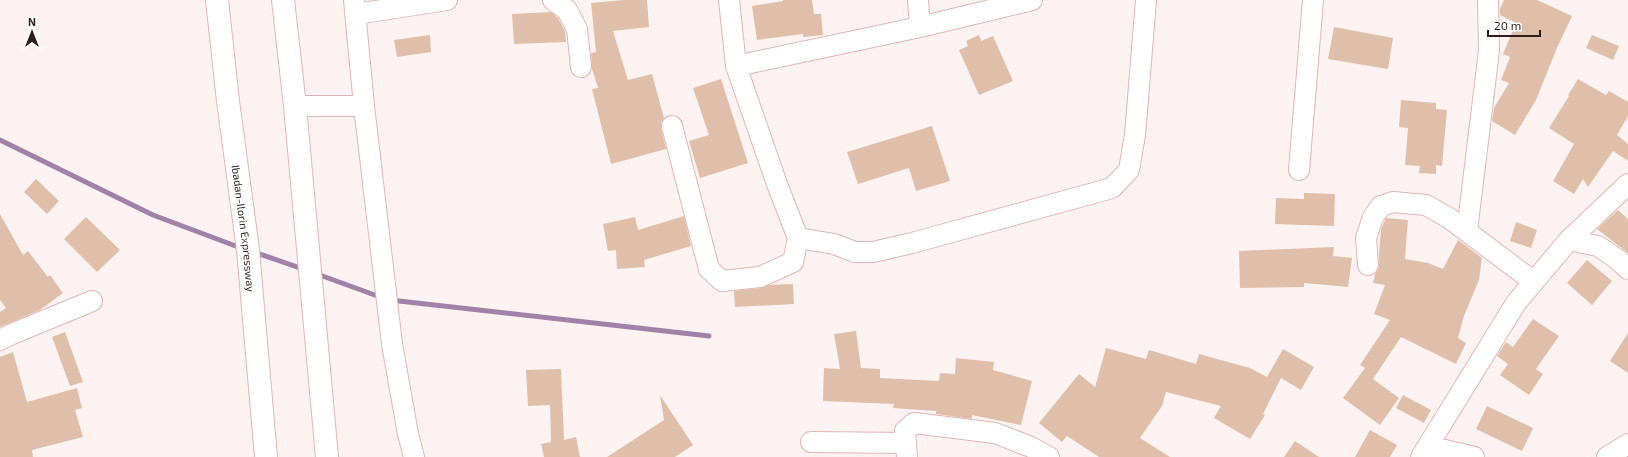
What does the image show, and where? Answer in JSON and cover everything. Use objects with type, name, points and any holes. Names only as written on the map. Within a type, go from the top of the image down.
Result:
[{"type":"highway","name":"Ibadan-Ilorin Expressway","points":[[217,0],[228,101],[248,250],[266,457]]},
{"type":"highway","points":[[283,0],[295,106],[327,457]]},
{"type":"street","points":[[414,457],[408,434],[392,344],[364,106],[355,7],[447,0]]},
{"type":"street","points":[[553,0],[567,10],[576,29],[581,67]]},
{"type":"street","points":[[672,126],[709,269],[722,281],[760,277],[794,262],[798,238],[777,184],[736,66],[729,0]]},
{"type":"street","points":[[918,0],[920,27]]},
{"type":"street","points":[[736,66],[920,27],[1032,0]]},
{"type":"street","points":[[798,238],[834,244],[855,252],[873,252],[912,244],[1112,188],[1129,170],[1141,66],[1146,0]]},
{"type":"street","points":[[1299,170],[1313,0]]},
{"type":"street","points":[[1467,231],[1489,51],[1488,0]]},
{"type":"street","points":[[295,106],[364,106]]},
{"type":"street","points":[[1474,457],[1425,451],[1516,302],[1569,240],[1628,184]]},
{"type":"street","points":[[1368,265],[1366,238],[1373,217],[1381,206],[1393,202],[1426,205],[1450,218],[1534,282]]},
{"type":"street","points":[[1569,240],[1598,246],[1617,259],[1628,269]]},
{"type":"street","points":[[0,340],[92,301]]},
{"type":"street","points":[[811,442],[907,450],[905,431],[914,423],[995,433],[1031,447],[1049,457]]},
{"type":"street","points":[[1607,457],[1628,444]]},
{"type":"building","points":[[624,0],[647,0],[649,27],[613,31],[628,80],[652,74],[664,118],[661,123],[661,128],[666,149],[611,164],[592,89],[598,88],[592,69],[591,53],[596,52],[591,3]]},
{"type":"building","points":[[783,0],[812,0],[814,14],[821,14],[823,35],[803,37],[803,34],[757,40],[752,6]]},
{"type":"building","points":[[1504,0],[1537,0],[1572,16],[1536,100],[1515,135],[1492,121],[1494,108],[1509,83],[1501,80],[1510,57],[1503,54],[1516,23],[1500,15],[1500,9]]},
{"type":"building","points":[[551,12],[558,18],[565,31],[566,42],[514,44],[512,14]]},
{"type":"building","points":[[1334,27],[1393,38],[1388,69],[1328,59]]},
{"type":"building","points":[[430,35],[431,52],[397,57],[394,40]]},
{"type":"building","points":[[979,35],[981,41],[993,36],[1013,81],[979,95],[959,50],[968,46],[966,41]]},
{"type":"building","points":[[1592,35],[1619,46],[1613,60],[1586,48]]},
{"type":"building","points":[[721,79],[748,163],[700,178],[689,141],[709,135],[693,88]]},
{"type":"building","points":[[1578,79],[1606,95],[1609,91],[1628,102],[1628,116],[1617,135],[1628,144],[1628,161],[1613,151],[1588,187],[1583,179],[1574,194],[1553,181],[1574,144],[1549,128]]},
{"type":"building","points":[[1401,100],[1436,103],[1436,109],[1447,110],[1442,166],[1436,165],[1436,174],[1419,173],[1420,166],[1405,165],[1408,128],[1399,127]]},
{"type":"building","points":[[932,126],[950,181],[916,191],[909,168],[858,184],[847,152]]},
{"type":"building","points":[[36,179],[59,201],[47,214],[24,192]]},
{"type":"building","points":[[1304,193],[1335,194],[1334,226],[1275,224],[1276,198],[1304,199]]},
{"type":"building","points":[[1618,210],[1628,219],[1628,253],[1597,229]]},
{"type":"building","points":[[0,214],[23,255],[28,251],[48,277],[50,275],[63,293],[40,310],[0,327],[0,312],[6,308],[0,300]]},
{"type":"building","points":[[684,216],[691,246],[644,260],[645,267],[617,269],[616,250],[608,251],[603,224],[635,217],[638,230]]},
{"type":"building","points":[[86,217],[120,250],[97,272],[64,239]]},
{"type":"building","points":[[1386,218],[1408,220],[1405,259],[1428,263],[1443,269],[1458,240],[1482,258],[1479,280],[1464,316],[1458,338],[1466,343],[1456,364],[1401,337],[1373,379],[1399,398],[1380,425],[1343,398],[1365,368],[1360,365],[1390,320],[1374,314],[1385,285],[1373,283],[1379,265],[1381,229]]},
{"type":"building","points":[[1516,222],[1537,230],[1531,248],[1510,241]]},
{"type":"building","points":[[1334,247],[1333,256],[1352,258],[1348,287],[1304,283],[1304,287],[1240,288],[1239,251]]},
{"type":"building","points":[[1587,260],[1612,281],[1592,305],[1567,283]]},
{"type":"building","points":[[793,284],[794,304],[735,307],[734,291],[761,288],[769,285]]},
{"type":"building","points":[[1533,319],[1559,336],[1536,369],[1543,374],[1529,395],[1500,375],[1508,364],[1497,356],[1506,342],[1513,347]]},
{"type":"building","points":[[856,331],[861,368],[880,369],[880,378],[939,381],[940,373],[955,374],[956,358],[994,362],[993,370],[1032,381],[1021,425],[972,415],[972,419],[936,414],[936,411],[893,408],[894,404],[823,401],[824,368],[840,369],[834,334]]},
{"type":"building","points":[[65,332],[83,382],[70,386],[52,337]]},
{"type":"building","points":[[1628,333],[1628,373],[1610,361]]},
{"type":"building","points":[[1106,348],[1146,359],[1149,350],[1196,364],[1199,354],[1250,368],[1267,377],[1283,349],[1314,367],[1301,390],[1281,378],[1263,414],[1265,415],[1250,439],[1214,418],[1221,406],[1166,392],[1162,406],[1140,438],[1170,457],[1099,457],[1067,436],[1062,442],[1039,423],[1079,374],[1095,387]]},
{"type":"building","points":[[13,352],[27,402],[77,388],[82,408],[75,410],[83,437],[32,450],[33,457],[0,457],[0,357]]},
{"type":"building","points":[[561,369],[564,440],[576,437],[580,457],[544,457],[541,444],[551,442],[550,405],[528,406],[526,370]]},
{"type":"building","points":[[660,395],[693,445],[675,457],[607,457],[664,420]]},
{"type":"building","points":[[1403,395],[1431,410],[1424,423],[1396,408]]},
{"type":"building","points":[[1487,406],[1533,428],[1522,451],[1476,429]]},
{"type":"building","points":[[1370,430],[1397,445],[1390,457],[1355,457]]},
{"type":"building","points":[[1295,441],[1319,457],[1284,457]]},
{"type":"waterway","points":[[0,140],[153,215],[241,248]]},
{"type":"waterway","points":[[254,252],[303,269]]},
{"type":"waterway","points":[[317,274],[383,298]]},
{"type":"waterway","points":[[390,300],[709,336]]}]
